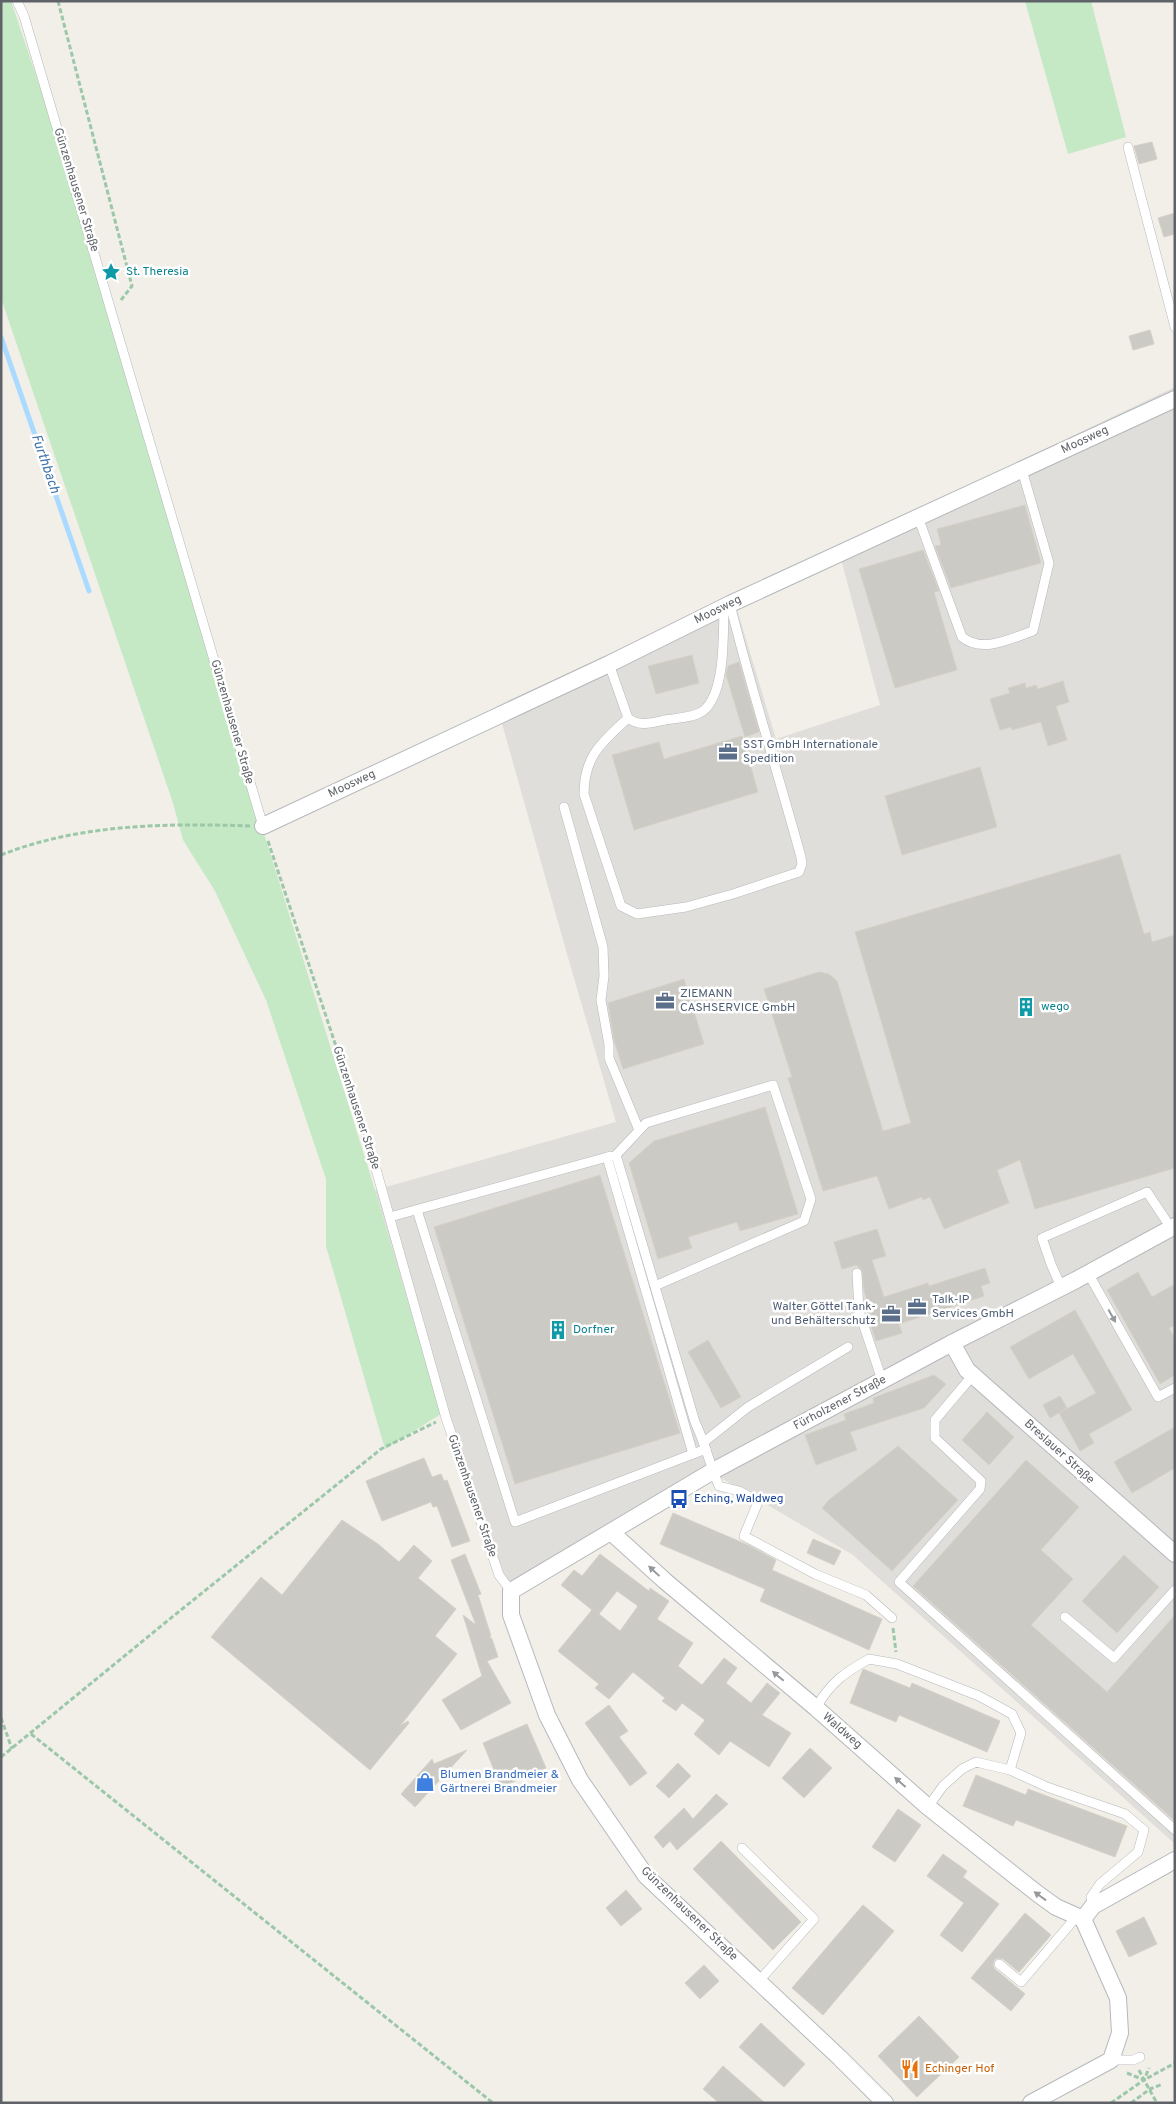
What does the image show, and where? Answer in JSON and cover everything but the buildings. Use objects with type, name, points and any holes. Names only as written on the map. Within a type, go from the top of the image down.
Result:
[{"type":"street","name":"Moosweg","points":[[263,826],[609,664],[727,605],[1175,398]]},
{"type":"street","name":"Fürholzener Straße","points":[[511,1591],[712,1471],[1173,1227]]},
{"type":"street","name":"Breslauer Straße","points":[[952,1343],[967,1370],[1175,1554]]},
{"type":"street","name":"Waldweg","points":[[611,1532],[665,1581],[816,1708],[928,1807],[1056,1907],[1084,1913]]},
{"type":"street","name":"Günzenhausener Straße","points":[[511,1591],[512,1615],[519,1640],[547,1715],[580,1780],[646,1876],[759,1981],[885,2103]]},
{"type":"street","points":[[1031,2103],[1111,2060],[1120,2033],[1118,1998],[1084,1913],[1175,1860]]},
{"type":"lane","name":"Günzenhausener Straße","points":[[17,1],[24,16],[112,311],[263,826]]},
{"type":"lane","points":[[1128,147],[1175,327]]},
{"type":"lane","points":[[918,517],[962,637],[970,643],[992,645],[1033,631],[1049,563],[1022,470]]},
{"type":"lane","points":[[609,664],[628,718],[634,723],[650,723],[693,715],[703,711],[712,697],[718,678],[723,652],[727,605]]},
{"type":"lane","points":[[628,718],[598,746],[584,778],[584,794],[622,906],[637,914],[686,907],[799,872],[802,864],[801,857],[771,748],[727,605]]},
{"type":"lane","points":[[564,806],[603,947],[604,976],[601,1000],[610,1045],[610,1058],[639,1130]]},
{"type":"lane","points":[[390,1217],[616,1155],[646,1123],[773,1085],[811,1199],[804,1221],[655,1286]]},
{"type":"lane","points":[[616,1155],[695,1422],[705,1445],[712,1471],[719,1486],[739,1491],[758,1502],[744,1536],[815,1574],[866,1595],[892,1618]]},
{"type":"lane","points":[[606,1157],[693,1454]]},
{"type":"lane","name":"Günzenhausener Straße","points":[[376,1170],[446,1418],[499,1575],[511,1591]]},
{"type":"lane","points":[[1061,1287],[1042,1238],[1147,1192],[1173,1227]]},
{"type":"lane","points":[[417,1210],[516,1522],[693,1454],[748,1407],[848,1348]]},
{"type":"lane","points":[[857,1272],[859,1311],[882,1380]]},
{"type":"lane","points":[[1088,1273],[1158,1397],[1175,1388]]},
{"type":"lane","points":[[973,1375],[936,1420],[935,1438],[981,1481],[980,1489],[899,1582],[1175,1830]]},
{"type":"lane","points":[[1065,1617],[1114,1658],[1175,1590]]},
{"type":"lane","points":[[816,1708],[826,1690],[848,1671],[868,1659],[897,1664],[979,1696],[1012,1714],[1021,1733],[1010,1770]]},
{"type":"lane","points":[[928,1807],[943,1786],[962,1769],[976,1762],[1010,1770],[1047,1787],[1125,1814],[1144,1830],[1138,1852],[1100,1884],[1091,1897],[1084,1913],[1021,1982],[999,1964]]},
{"type":"lane","points":[[742,1848],[814,1918],[759,1981]]},
{"type":"lane","points":[[1111,2060],[1137,2059]]},
{"type":"path","points":[[58,1],[132,286],[112,311]]},
{"type":"path","points":[[1,855],[59,837],[95,831],[187,824],[263,826]]},
{"type":"path","name":"Günzenhausener Straße","points":[[263,826],[376,1170]]},
{"type":"path","points":[[1,1758],[173,1616],[381,1449],[446,1418]]},
{"type":"path","points":[[892,1618],[897,1664]]},
{"type":"path","points":[[1,1718],[12,1749]]},
{"type":"path","points":[[31,1734],[493,2103]]},
{"type":"path","points":[[1137,2059],[1144,2080]]},
{"type":"path","points":[[1111,2103],[1144,2080],[1175,2063]]},
{"type":"path","points":[[1144,2080],[1149,2068]]},
{"type":"path","points":[[1131,2103],[1163,2084]]},
{"type":"path","points":[[1150,2090],[1157,2103]]},
{"type":"shaded area","points":[[1175,387],[1175,1844],[853,1555],[704,1468],[511,1591],[441,1414],[375,1190],[616,1122],[497,706],[733,596],[776,739],[880,705],[838,548]]},
{"type":"green space","points":[[1,1],[11,1],[120,325],[261,824],[375,1190],[441,1414],[385,1449],[326,1246],[326,1179],[266,1000],[215,891],[183,840],[173,803],[1,298]]},
{"type":"green space","points":[[1025,1],[1091,1],[1126,137],[1068,154]]},
{"type":"waterway","name":"Furthbach","points":[[1,337],[89,591]]},
{"type":"place","name":"St. Theresia","points":[[111,272]]},
{"type":"place","name":"SST GmbH Internationale Spedition","points":[[728,752]]},
{"type":"place","name":"ZIEMANN CASHSERVICE GmbH","points":[[665,1001]]},
{"type":"place","name":"wego","points":[[1026,1007]]},
{"type":"place","name":"Talk-IP Services GmbH","points":[[917,1307]]},
{"type":"place","name":"Walter Göttel Tank- und Behälterschutz","points":[[891,1314]]},
{"type":"place","name":"Dorfner","points":[[558,1330]]},
{"type":"place","name":"Eching, Waldweg","points":[[679,1499]]},
{"type":"place","name":"Blumen Brandmeier & Gärtnerei Brandmeier","points":[[425,1782]]},
{"type":"place","name":"Echinger Hof","points":[[910,2069]]}]
